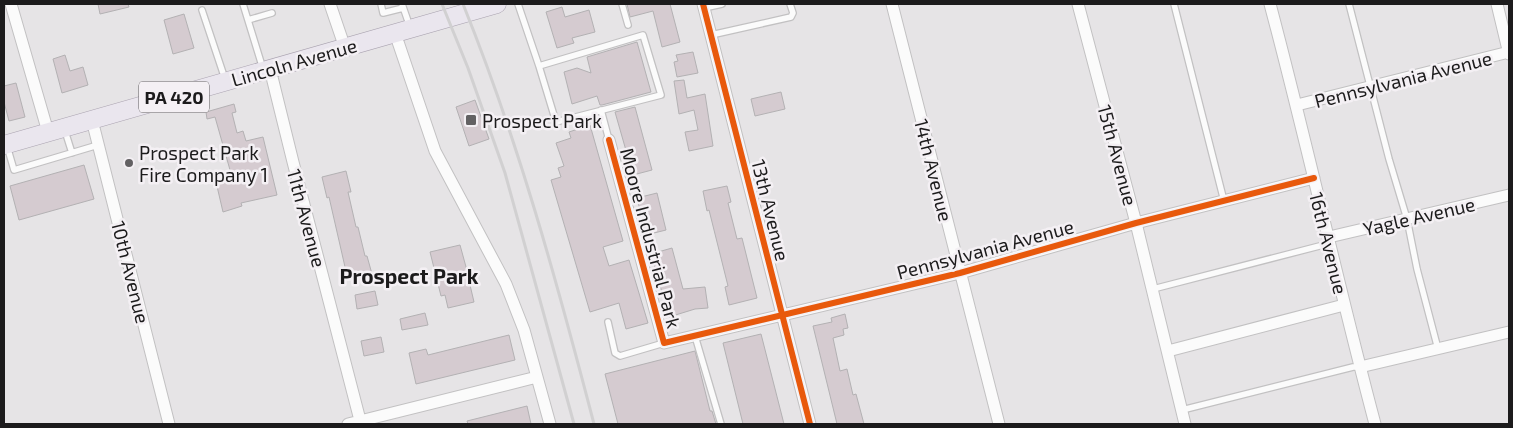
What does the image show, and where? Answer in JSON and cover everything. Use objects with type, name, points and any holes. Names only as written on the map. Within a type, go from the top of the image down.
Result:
[{"type":"main road","name":"Lincoln Avenue","points":[[5,145],[497,4]]},
{"type":"street","points":[[10,4],[56,130]]},
{"type":"street","points":[[330,4],[345,48]]},
{"type":"street","name":"14th Avenue","points":[[892,4],[999,424]]},
{"type":"street","name":"15th Avenue","points":[[1078,4],[1153,289],[1185,424]]},
{"type":"street","name":"16th Avenue","points":[[1270,4],[1297,105],[1344,305],[1375,424]]},
{"type":"street","points":[[1497,4],[1509,53]]},
{"type":"street","name":"13th Avenue","points":[[703,6],[810,424]]},
{"type":"street","points":[[403,31],[435,151],[506,284],[524,330],[550,424]]},
{"type":"street","name":"Pennsylvania Avenue","points":[[1297,105],[1509,53]]},
{"type":"street","name":"11th Avenue","points":[[267,70],[361,423]]},
{"type":"street","name":"10th Avenue","points":[[92,120],[169,424]]},
{"type":"street","name":"Moore Industrial Park","points":[[609,140],[664,343]]},
{"type":"street","name":"Pennsylvania Avenue","points":[[664,343],[960,273],[1136,223],[1314,178]]},
{"type":"street","name":"Yagle Avenue","points":[[1330,240],[1509,194]]},
{"type":"street","points":[[1168,350],[1344,305]]},
{"type":"street","points":[[1360,367],[1509,332]]},
{"type":"street","points":[[348,424],[361,423],[537,376]]},
{"type":"lane","points":[[243,4],[267,70]]},
{"type":"lane","points":[[381,4],[383,13],[402,6],[403,31]]},
{"type":"lane","points":[[518,4],[540,66],[556,122],[661,96],[643,35],[540,66]]},
{"type":"lane","points":[[622,4],[628,25]]},
{"type":"lane","points":[[703,6],[722,4]]},
{"type":"lane","points":[[711,35],[791,17],[793,13],[790,4]]},
{"type":"lane","points":[[1174,4],[1224,201]]},
{"type":"lane","points":[[1349,4],[1438,349]]},
{"type":"lane","points":[[202,10],[225,82]]},
{"type":"lane","points":[[248,20],[272,13]]},
{"type":"lane","points":[[602,110],[609,140]]},
{"type":"lane","points":[[56,130],[72,153]]},
{"type":"lane","points":[[5,145],[14,170],[98,145]]},
{"type":"lane","points":[[1153,289],[1330,240]]},
{"type":"lane","points":[[608,322],[615,353],[620,356],[664,343]]},
{"type":"lane","points":[[695,336],[721,424]]},
{"type":"lane","points":[[1182,410],[1353,367],[1360,367]]},
{"type":"building","points":[[98,4],[128,4],[129,7],[100,14]]},
{"type":"building","points":[[627,4],[670,4],[680,42],[662,47],[653,11],[630,17]]},
{"type":"building","points":[[562,7],[565,17],[589,10],[595,32],[572,38],[574,43],[557,48],[546,12]]},
{"type":"building","points":[[184,14],[194,48],[173,54],[164,20]]},
{"type":"building","points":[[637,42],[651,92],[602,105],[600,105],[597,96],[572,104],[564,72],[577,68],[591,73],[587,57]]},
{"type":"building","points":[[693,52],[698,73],[677,77],[674,62],[678,61],[676,55]]},
{"type":"building","points":[[65,55],[70,71],[83,67],[88,85],[62,93],[53,59]]},
{"type":"building","points":[[684,80],[687,98],[705,94],[713,146],[689,151],[685,132],[698,130],[694,110],[679,114],[674,81]]},
{"type":"building","points":[[16,83],[25,117],[9,121],[4,102],[4,86]]},
{"type":"building","points":[[781,92],[785,109],[755,116],[751,99]]},
{"type":"building","points":[[475,100],[489,139],[469,146],[456,107]]},
{"type":"building","points":[[234,104],[236,112],[232,113],[237,133],[243,131],[246,141],[263,137],[277,195],[241,203],[242,206],[223,212],[216,182],[232,177],[215,117],[207,119],[206,112]]},
{"type":"building","points":[[635,107],[652,170],[633,175],[615,112]]},
{"type":"building","points":[[590,125],[623,241],[603,247],[609,266],[629,260],[648,323],[626,329],[619,303],[590,312],[551,180],[561,177],[558,168],[564,166],[556,143],[571,138],[569,132]]},
{"type":"building","points":[[84,165],[94,199],[19,220],[10,186]]},
{"type":"building","points":[[346,171],[351,192],[348,192],[356,227],[358,227],[365,256],[367,256],[372,274],[348,280],[329,197],[327,198],[322,177]]},
{"type":"building","points":[[727,186],[731,202],[728,203],[737,239],[742,238],[757,298],[729,305],[725,287],[728,286],[703,191]]},
{"type":"building","points":[[657,193],[666,230],[646,235],[637,198]]},
{"type":"building","points":[[460,245],[474,302],[448,308],[445,295],[441,296],[430,252]]},
{"type":"building","points":[[672,248],[683,289],[705,287],[708,308],[695,309],[669,317],[651,254]]},
{"type":"building","points":[[375,291],[378,305],[357,309],[355,295]]},
{"type":"building","points":[[425,313],[428,325],[402,330],[400,319]]},
{"type":"building","points":[[845,314],[848,328],[843,329],[844,335],[833,338],[840,371],[847,369],[853,395],[856,394],[864,424],[837,424],[813,326],[832,322],[831,318]]},
{"type":"building","points":[[761,334],[784,424],[743,424],[723,343]]},
{"type":"building","points":[[509,335],[515,360],[416,384],[409,353],[426,349],[428,355]]},
{"type":"building","points":[[381,337],[384,352],[364,356],[361,341]]},
{"type":"building","points":[[695,351],[710,411],[712,411],[716,424],[618,424],[605,374]]},
{"type":"building","points":[[527,406],[531,424],[468,424],[467,421]]},
{"type":"railway","points":[[442,4],[468,68],[505,173],[574,424]]},
{"type":"railway","points":[[463,4],[519,159],[566,318],[594,424]]},
{"type":"cycle path","points":[[703,4],[810,424]]},
{"type":"cycle path","points":[[609,140],[664,343],[960,273],[1136,223],[1314,178]]},
{"type":"place","name":"Prospect Park","points":[[471,120]]},
{"type":"place","name":"Prospect Park Fire Company 1","points":[[129,163]]},
{"type":"district","name":"Prospect Park","points":[[409,275]]}]
